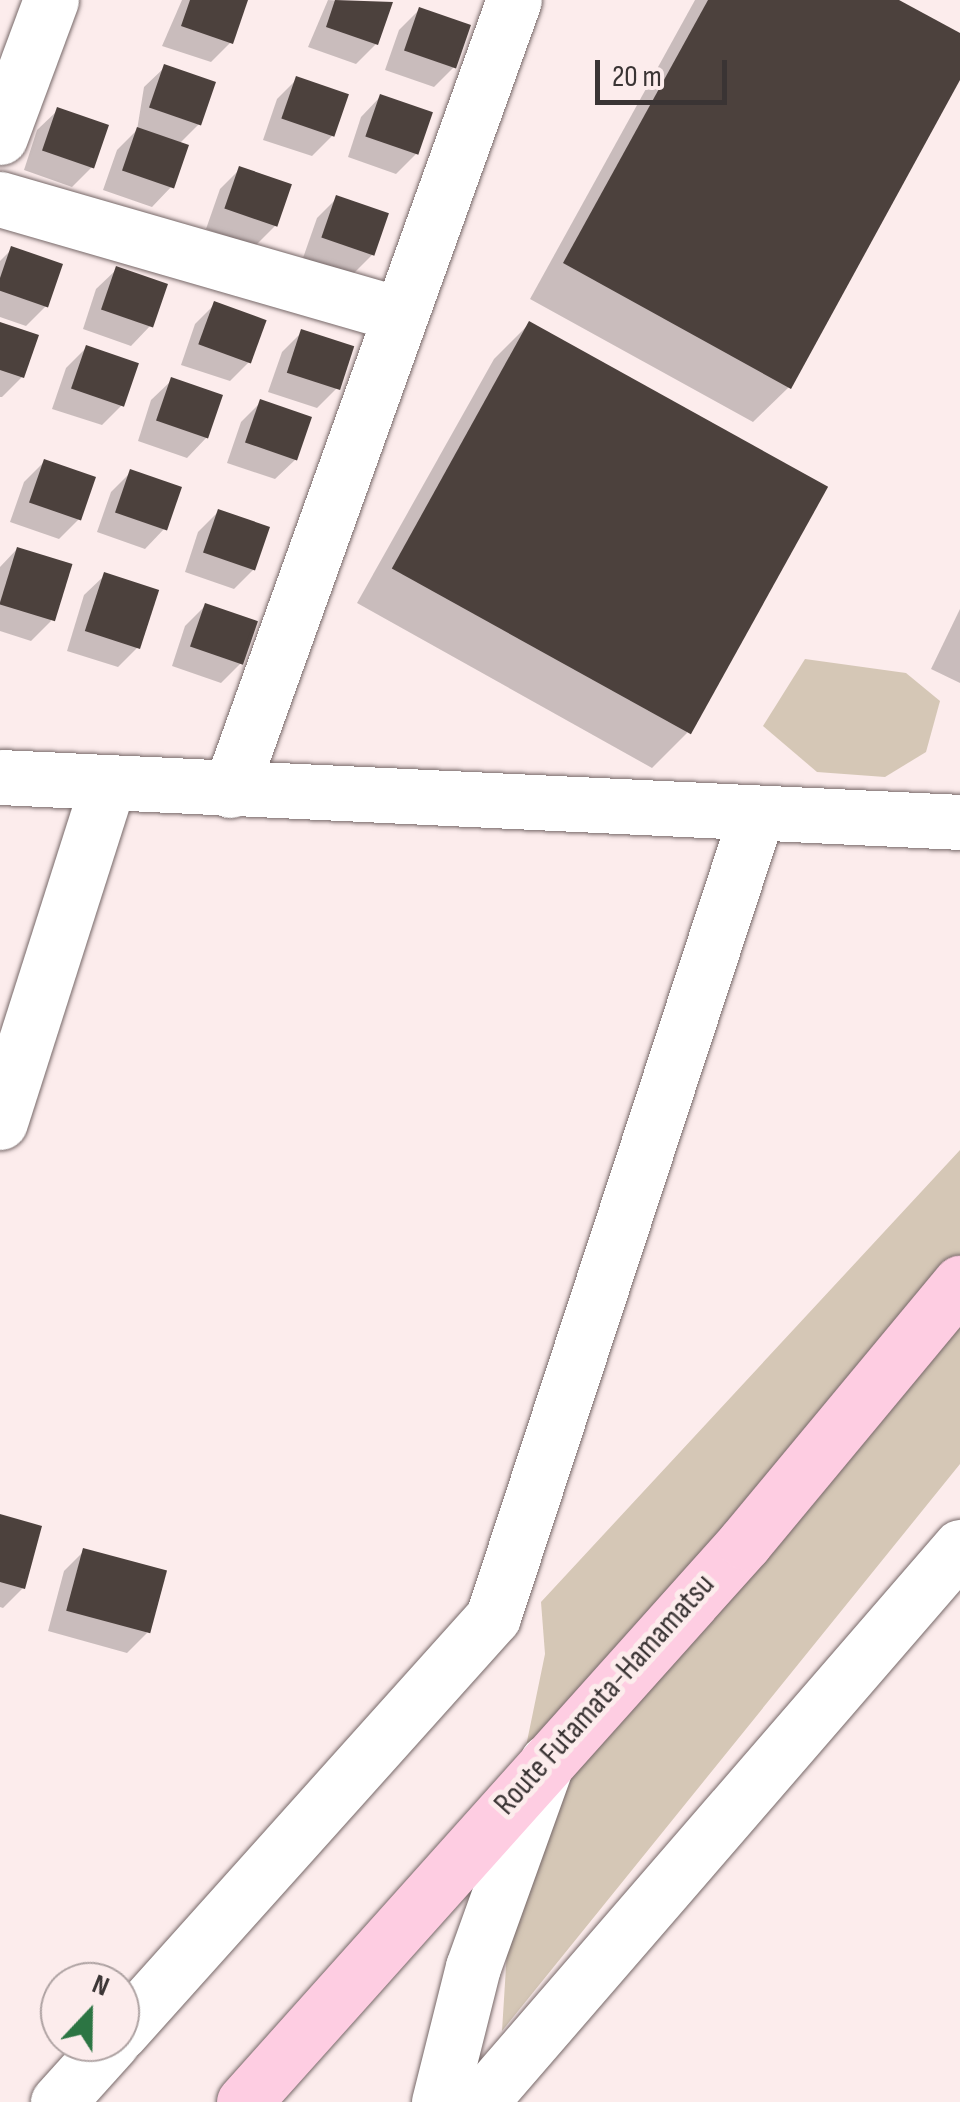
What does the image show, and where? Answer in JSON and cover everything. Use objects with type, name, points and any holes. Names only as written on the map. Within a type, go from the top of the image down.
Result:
[{"type":"main road","name":"Route Futamata-Hamamatsu","points":[[244,2102],[550,1752],[745,1542],[960,1283]]},
{"type":"street","points":[[0,137],[51,0]]},
{"type":"street","points":[[230,790],[514,0]]},
{"type":"street","points":[[0,199],[399,314]]},
{"type":"street","points":[[0,777],[960,822]]},
{"type":"street","points":[[0,1122],[108,783]]},
{"type":"street","points":[[140,2011],[493,1617],[757,813]]},
{"type":"street","points":[[480,2102],[960,1547]]},
{"type":"street","points":[[439,2102],[473,1968],[550,1752]]},
{"type":"street","points":[[58,2102],[94,2062]]},
{"type":"shaded area","points":[[805,659],[906,673],[940,701],[926,752],[885,777],[817,772],[763,726]]},
{"type":"shaded area","points":[[960,1150],[960,1464],[502,2031],[517,1790],[545,1654],[541,1602]]},
{"type":"building","points":[[190,0],[248,0],[233,44],[181,26]]},
{"type":"building","points":[[335,0],[393,2],[378,45],[326,27]]},
{"type":"building","points":[[708,0],[899,0],[960,33],[960,80],[791,389],[563,263]]},
{"type":"building","points":[[419,7],[471,25],[456,68],[404,50]]},
{"type":"building","points":[[164,64],[216,82],[201,125],[149,107]]},
{"type":"building","points":[[296,76],[349,94],[334,137],[281,119]]},
{"type":"building","points":[[380,94],[433,112],[418,155],[365,137]]},
{"type":"building","points":[[57,107],[109,125],[94,168],[42,150]]},
{"type":"building","points":[[137,127],[189,145],[174,188],[122,170]]},
{"type":"building","points":[[239,166],[292,184],[277,227],[224,209]]},
{"type":"building","points":[[336,195],[389,213],[374,256],[321,238]]},
{"type":"building","points":[[11,246],[63,264],[48,307],[0,291],[0,278]]},
{"type":"building","points":[[116,266],[168,284],[153,327],[101,309]]},
{"type":"building","points":[[214,301],[267,320],[251,363],[198,344]]},
{"type":"building","points":[[529,321],[828,487],[691,734],[392,569]]},
{"type":"building","points":[[0,322],[39,335],[24,378],[0,370]]},
{"type":"building","points":[[301,329],[354,346],[340,390],[287,373]]},
{"type":"building","points":[[86,345],[139,363],[124,407],[71,388]]},
{"type":"building","points":[[171,377],[223,395],[208,438],[156,420]]},
{"type":"building","points":[[260,399],[312,417],[297,460],[245,442]]},
{"type":"building","points":[[44,459],[96,477],[81,520],[29,502]]},
{"type":"building","points":[[130,469],[182,487],[167,530],[115,512]]},
{"type":"building","points":[[218,509],[270,527],[255,570],[203,552]]},
{"type":"building","points":[[17,547],[72,564],[55,621],[0,605]]},
{"type":"building","points":[[104,572],[159,590],[140,649],[85,631]]},
{"type":"building","points":[[205,603],[258,621],[243,665],[190,646]]},
{"type":"building","points":[[0,1514],[42,1526],[25,1589],[0,1582]]},
{"type":"building","points":[[83,1548],[167,1571],[150,1633],[66,1611]]}]
